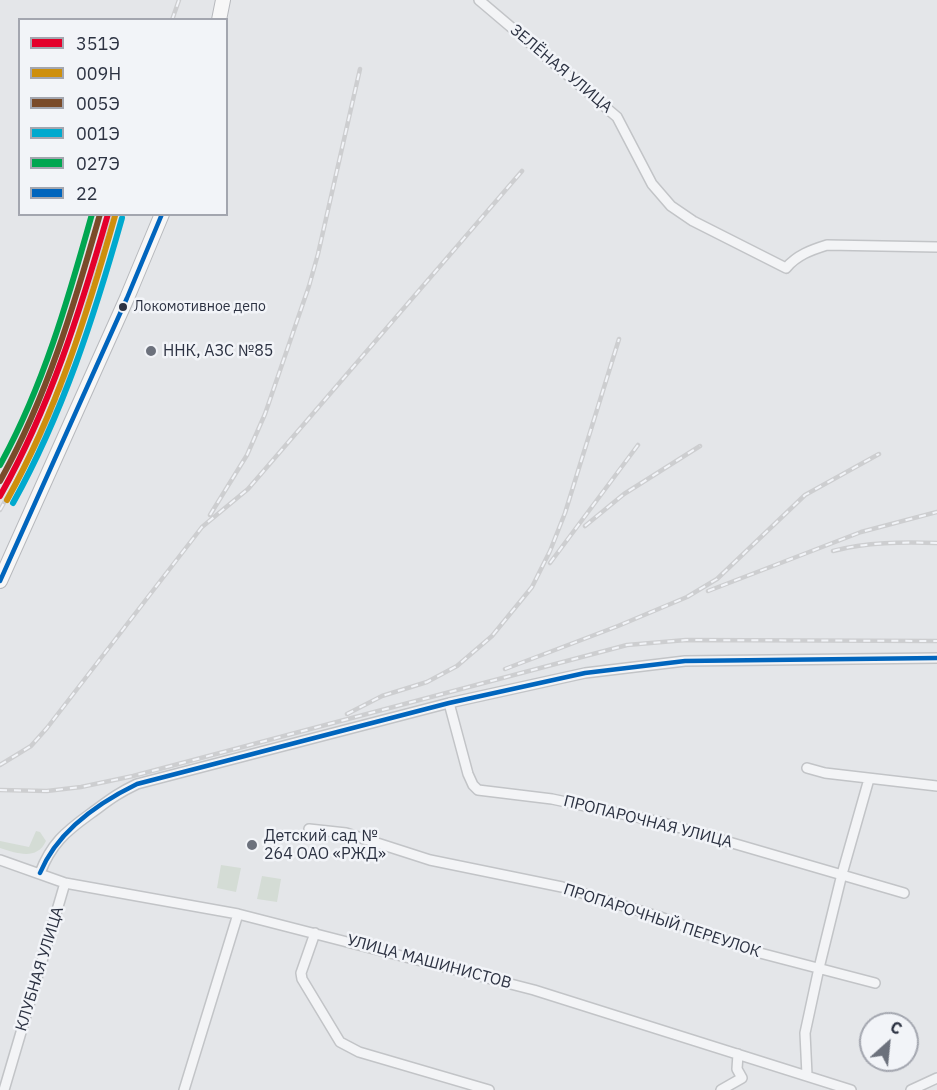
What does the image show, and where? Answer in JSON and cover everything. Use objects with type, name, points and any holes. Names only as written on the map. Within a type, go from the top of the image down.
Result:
[{"type":"highway","points":[[220,18],[224,0]]},
{"type":"highway","points":[[0,581],[127,298],[161,216]]},
{"type":"street","name":"ЗЕЛЁНАЯ УЛИЦА","points":[[479,0],[617,117],[652,184],[670,206],[693,221],[786,267],[794,259],[827,245],[937,247]]},
{"type":"street","points":[[40,873],[46,857],[66,831],[113,795],[137,784],[449,703],[553,679],[651,664],[722,660],[937,658]]},
{"type":"street","name":"ПРОПАРОЧНАЯ УЛИЦА","points":[[449,703],[468,774],[478,790],[552,799],[660,822],[904,893]]},
{"type":"street","points":[[807,768],[869,779],[937,786]]},
{"type":"street","points":[[807,1074],[805,1033],[842,874],[869,779]]},
{"type":"street","name":"ПРОПАРОЧНЫЙ ПЕРЕУЛОК","points":[[309,829],[346,833],[430,860],[562,887],[660,917],[760,953],[875,983]]},
{"type":"street","name":"УЛИЦА МАШИНИСТОВ","points":[[0,860],[65,884],[238,914],[534,990],[807,1074],[851,1090]]},
{"type":"street","name":"КЛУБНАЯ УЛИЦА","points":[[4,1090],[65,884]]},
{"type":"street","points":[[184,1090],[238,914]]},
{"type":"street","points":[[315,933],[301,973],[302,979],[340,1042],[359,1052],[489,1090]]},
{"type":"street","points":[[721,1090],[742,1078],[736,1069],[738,1054]]},
{"type":"street","points":[[911,1090],[937,1078]]},
{"type":"shaded area","points":[[36,831],[40,832],[46,841],[37,851],[26,854],[0,848],[0,841],[29,847]]},
{"type":"shaded area","points":[[221,865],[241,868],[236,892],[217,888]]},
{"type":"shaded area","points":[[262,876],[281,879],[277,902],[257,899]]},
{"type":"railway","points":[[173,18],[179,0]]},
{"type":"railway","points":[[210,515],[247,455],[265,414],[309,286],[360,69]]},
{"type":"railway","points":[[0,765],[31,746],[47,728],[202,527],[248,489],[522,171]]},
{"type":"railway","points":[[0,510],[37,444],[61,391],[113,216]]},
{"type":"railway","points":[[347,714],[382,696],[427,682],[457,666],[492,636],[532,587],[565,513],[619,339]]},
{"type":"railway","points":[[550,563],[638,445]]},
{"type":"railway","points":[[585,526],[624,494],[700,446]]},
{"type":"railway","points":[[505,669],[687,597],[717,579],[805,495],[879,454]]},
{"type":"railway","points":[[708,591],[861,532],[937,512]]},
{"type":"railway","points":[[833,551],[872,544],[937,543]]},
{"type":"railway","points":[[0,790],[47,791],[81,787],[133,776],[627,645],[686,640],[937,641]]},
{"type":"transit line","name":"027Э","points":[[0,465],[42,374],[64,311],[91,216]]},
{"type":"transit line","name":"005Э","points":[[0,481],[32,417],[58,350],[99,216]]},
{"type":"transit line","name":"351Э","points":[[0,496],[49,394],[75,323],[107,216]]},
{"type":"transit line","name":"009Н","points":[[7,500],[56,397],[82,326],[115,216]]},
{"type":"transit line","name":"22","points":[[0,581],[127,298],[161,216]]},
{"type":"transit line","name":"001Э","points":[[13,503],[47,434],[76,364],[122,218]]},
{"type":"transit line","name":"22","points":[[40,873],[57,844],[80,820],[108,800],[137,784],[449,703],[585,673],[685,661],[937,658]]},
{"type":"place","name":"Локомотивное депо","points":[[123,307]]},
{"type":"place","name":"ННК, АЗС №85","points":[[151,351]]},
{"type":"place","name":"Детский сад № 264 ОАО «РЖД»","points":[[252,845]]}]
